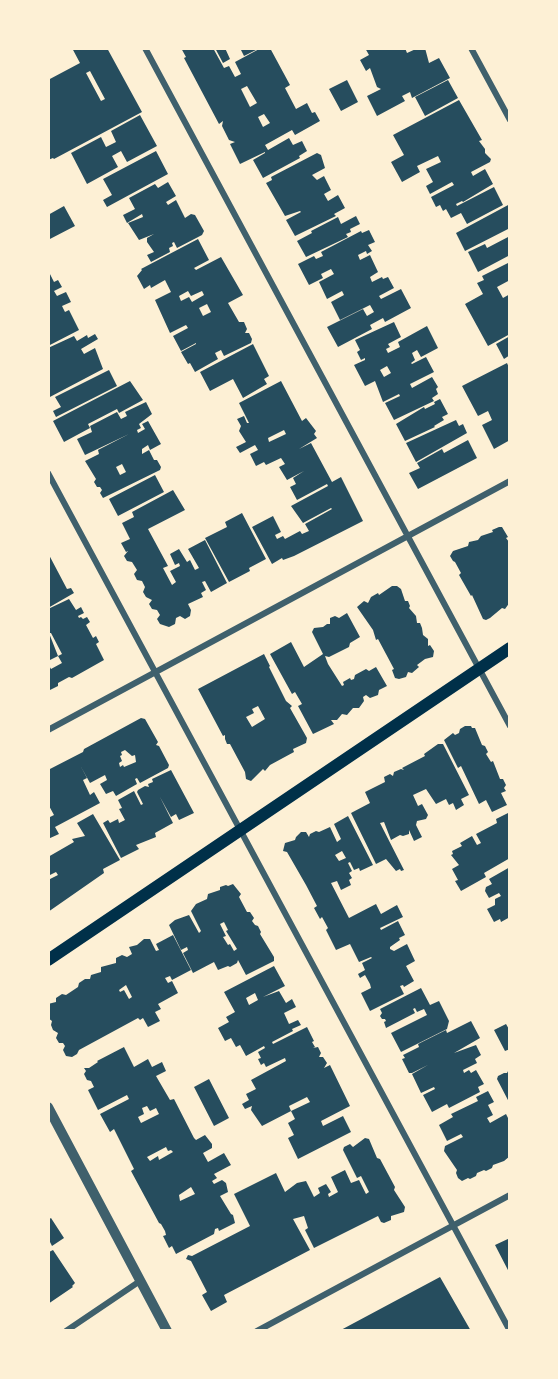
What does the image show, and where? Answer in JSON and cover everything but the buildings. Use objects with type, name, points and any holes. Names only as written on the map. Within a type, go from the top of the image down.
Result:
[{"type":"main road","points":[[48,960],[510,648]]},
{"type":"street","points":[[145,48],[510,726]]},
{"type":"street","points":[[471,48],[510,120]]},
{"type":"street","points":[[48,473],[510,1331]]},
{"type":"street","points":[[48,729],[510,481]]},
{"type":"street","points":[[48,1107],[167,1331]]},
{"type":"street","points":[[257,1331],[510,1195]]},
{"type":"street","points":[[66,1331],[140,1281]]}]
